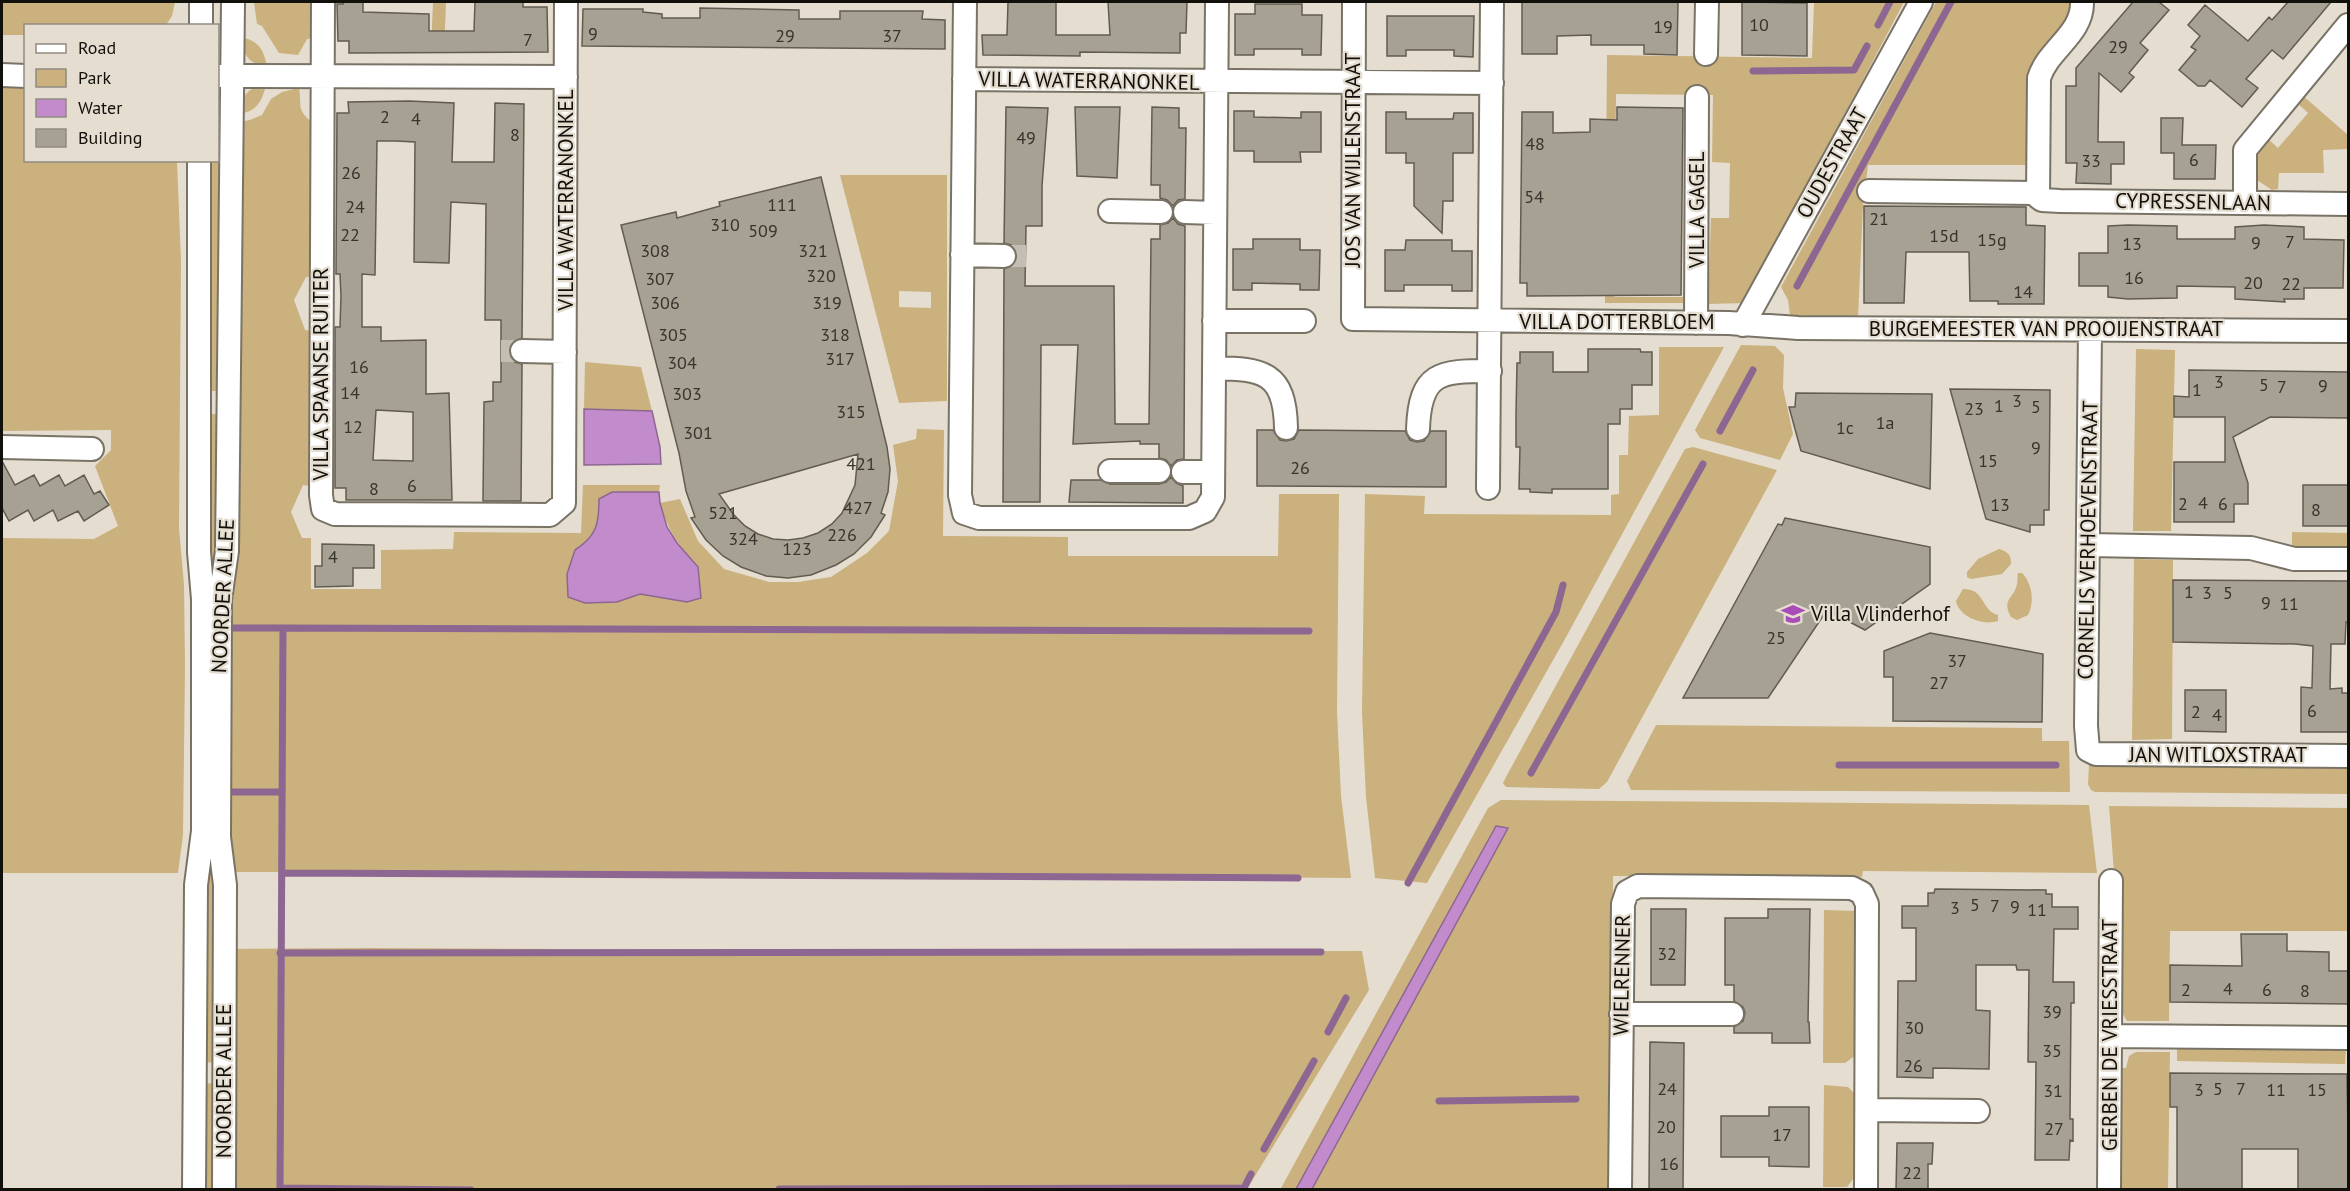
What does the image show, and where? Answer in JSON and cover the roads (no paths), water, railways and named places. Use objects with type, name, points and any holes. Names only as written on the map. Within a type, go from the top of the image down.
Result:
[{"type":"street","points":[[201,2],[201,24]]},
{"type":"street","name":"NOORDER ALLEE","points":[[224,1190],[225,885],[219,837],[220,600],[227,551],[225,76],[233,2]]},
{"type":"street","name":"VILLA SPAANSE RUITER","points":[[323,2],[321,495],[323,509],[335,514],[440,516],[550,515],[558,510]]},
{"type":"street","points":[[566,77],[567,2]]},
{"type":"street","points":[[964,79],[965,2]]},
{"type":"street","points":[[1183,472],[1213,472],[1217,2]]},
{"type":"street","name":"JOS VAN WIJLENSTRAAT","points":[[1353,319],[1354,2]]},
{"type":"street","name":"VILLA DOTTERBLOEM","points":[[1488,488],[1492,2]]},
{"type":"street","points":[[1706,54],[1707,2]]},
{"type":"street","name":"OUDESTRAAT","points":[[1743,325],[1921,2]]},
{"type":"street","points":[[2038,195],[2039,78],[2043,67],[2077,26],[2082,13],[2082,2]]},
{"type":"street","points":[[2245,203],[2245,150],[2349,25]]},
{"type":"street","points":[[2,75],[24,76]]},
{"type":"street","name":"VILLA WATERRANONKEL","points":[[225,76],[566,77],[564,503],[558,510]]},
{"type":"street","name":"VILLA WATERRANONKEL","points":[[1213,472],[1213,497],[1205,511],[1189,518],[979,518],[964,513],[960,495],[964,79],[1353,83]]},
{"type":"street","points":[[1353,83],[1491,83]]},
{"type":"street","name":"VILLA GAGEL","points":[[1696,323],[1697,97]]},
{"type":"street","name":"NOORDER ALLEE","points":[[194,1190],[196,885],[203,831],[203,599],[199,552],[199,162]]},
{"type":"street","name":"CYPRESSENLAAN","points":[[1869,191],[2038,195],[2042,200],[2060,201],[2349,204]]},
{"type":"street","points":[[1110,211],[1161,212]]},
{"type":"street","points":[[1185,212],[1215,213]]},
{"type":"street","points":[[962,255],[1005,256]]},
{"type":"street","name":"VILLA DOTTERBLOEM","points":[[1353,319],[1743,325]]},
{"type":"street","points":[[1214,321],[1304,321]]},
{"type":"street","name":"BURGEMEESTER VAN PROOIJENSTRAAT","points":[[1743,325],[1798,328],[2349,331]]},
{"type":"street","name":"CORNELIS VERHOEVENSTRAAT","points":[[2088,750],[2086,726],[2090,330]]},
{"type":"street","points":[[522,351],[565,352]]},
{"type":"street","points":[[1214,368],[1254,370],[1271,380],[1277,386],[1284,403],[1286,428]]},
{"type":"street","points":[[1418,429],[1420,400],[1426,387],[1432,381],[1455,371],[1490,371]]},
{"type":"street","points":[[2,447],[92,448]]},
{"type":"street","points":[[1110,471],[1159,471]]},
{"type":"street","points":[[2089,545],[2251,548],[2294,559],[2349,560]]},
{"type":"street","name":"JAN WITLOXSTRAAT","points":[[2088,750],[2096,754],[2349,756]]},
{"type":"street","name":"GERBEN DE VRIESSTRAAT","points":[[2109,1190],[2111,881]]},
{"type":"street","name":"WIELRENNER","points":[[1620,1190],[1623,904],[1627,892],[1638,886],[1852,888],[1862,893],[1867,904],[1867,1110]]},
{"type":"street","points":[[1622,1014],[1732,1014]]},
{"type":"street","points":[[2110,1036],[2349,1038]]},
{"type":"street","points":[[1866,1190],[1867,1110],[1978,1111]]},
{"type":"water","points":[[584,409],[652,411],[660,447],[661,464],[584,465]]},
{"type":"water","points":[[612,492],[659,492],[667,527],[677,543],[698,567],[701,598],[687,602],[640,594],[617,602],[585,603],[568,597],[567,574],[575,550],[588,540],[595,528],[599,499]]},
{"type":"water","points":[[1496,826],[1508,828],[1312,1189],[1296,1189]]},
{"type":"waterway","points":[[1878,25],[1890,2]]},
{"type":"waterway","points":[[1797,286],[1951,2]]},
{"type":"waterway","points":[[1753,71],[1854,70],[1867,46]]},
{"type":"waterway","points":[[1720,431],[1753,370]]},
{"type":"waterway","points":[[1531,773],[1703,464]]},
{"type":"waterway","points":[[1408,883],[1556,612],[1563,585]]},
{"type":"waterway","points":[[230,628],[283,628]]},
{"type":"waterway","points":[[280,1190],[283,628],[1309,631]]},
{"type":"waterway","points":[[1839,765],[2056,765]]},
{"type":"waterway","points":[[230,792],[282,792]]},
{"type":"waterway","points":[[282,873],[1298,878]]},
{"type":"waterway","points":[[280,953],[1321,952]]},
{"type":"waterway","points":[[1328,1032],[1346,998]]},
{"type":"waterway","points":[[1264,1149],[1314,1061]]},
{"type":"waterway","points":[[1439,1101],[1576,1099]]},
{"type":"waterway","points":[[1243,1190],[1251,1174]]},
{"type":"waterway","points":[[280,1188],[471,1190]]},
{"type":"waterway","points":[[779,1189],[1243,1188]]},
{"type":"tunnel","points":[[1004,256],[1026,256]]},
{"type":"tunnel","points":[[501,351],[522,351]]},
{"type":"place","name":"Villa Vlinderhof","points":[[1793,614]]}]
